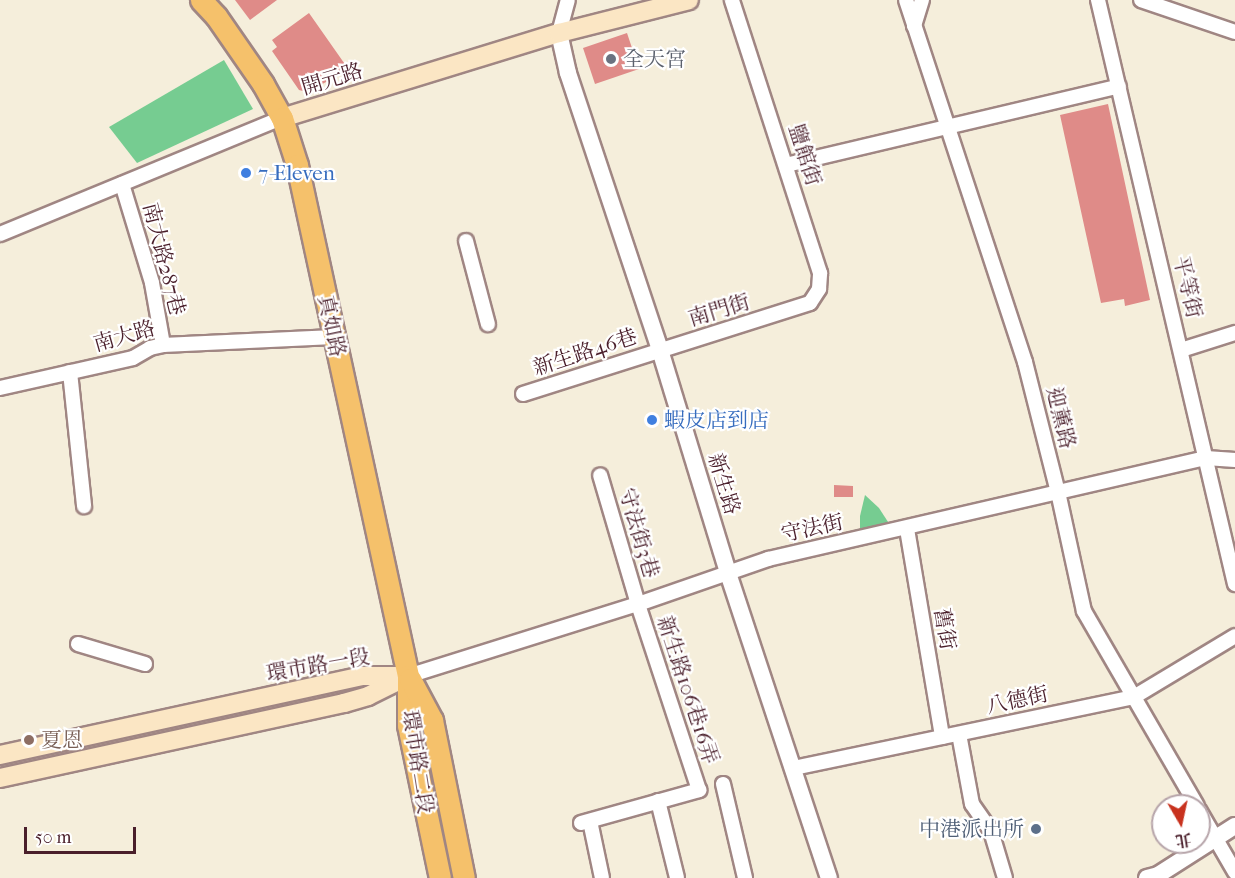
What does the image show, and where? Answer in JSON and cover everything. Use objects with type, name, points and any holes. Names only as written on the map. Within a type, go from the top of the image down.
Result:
[{"type":"main road","name":"真如路","points":[[201,0],[216,15],[263,84],[282,118],[297,165],[408,676]]},
{"type":"main road","name":"開元路","points":[[282,118],[559,33],[689,0]]},
{"type":"main road","name":"環市路一段","points":[[0,755],[362,676],[408,676]]},
{"type":"main road","name":"環市路一段","points":[[0,778],[344,703],[368,696],[408,676]]},
{"type":"main road","name":"環市路二段","points":[[408,676],[408,725],[440,878]]},
{"type":"main road","name":"環市路二段","points":[[408,676],[432,720],[464,878]]},
{"type":"street","points":[[559,33],[568,0]]},
{"type":"street","name":"鹽館街","points":[[732,0],[820,273],[819,289],[810,303],[790,309]]},
{"type":"street","name":"迎薰路","points":[[906,0],[1025,362],[1058,492],[1084,611],[1190,794]]},
{"type":"street","points":[[914,26],[922,0]]},
{"type":"street","name":"平等街","points":[[1098,0],[1235,584]]},
{"type":"street","points":[[1141,0],[1235,32]]},
{"type":"street","name":"新生路","points":[[559,33],[568,74],[660,350],[728,573],[829,878]]},
{"type":"street","points":[[786,165],[1119,86]]},
{"type":"street","name":"開元路","points":[[0,234],[282,118]]},
{"type":"street","name":"南大路287巷","points":[[122,184],[152,283],[163,345]]},
{"type":"street","points":[[466,241],[488,324]]},
{"type":"street","name":"南門街","points":[[660,350],[790,309]]},
{"type":"street","points":[[1181,350],[1235,333]]},
{"type":"street","name":"南大路","points":[[0,388],[133,358],[150,348],[163,345],[334,337]]},
{"type":"street","name":"新生路46巷","points":[[523,394],[660,350]]},
{"type":"street","points":[[70,372],[84,506]]},
{"type":"street","name":"守法街","points":[[408,676],[638,604],[768,559],[907,529],[1206,458],[1235,460]]},
{"type":"street","name":"守法街3巷","points":[[600,475],[638,604]]},
{"type":"street","name":"舊街","points":[[907,529],[942,737]]},
{"type":"street","name":"新生路106巷16弄","points":[[638,604],[699,790],[658,801]]},
{"type":"street","name":"八德街","points":[[794,768],[1134,697],[1235,636]]},
{"type":"street","points":[[78,644],[145,664]]},
{"type":"street","points":[[959,734],[972,804],[991,831],[1005,878]]},
{"type":"street","points":[[723,784],[745,878]]},
{"type":"street","points":[[602,878],[586,822],[658,801],[677,878]]},
{"type":"street","points":[[1147,878],[1158,875],[1235,826]]},
{"type":"street","points":[[1211,832],[1235,872]]},
{"type":"green space","points":[[224,60],[253,109],[137,163],[109,127]]},
{"type":"green space","points":[[865,495],[879,508],[890,525],[860,531],[860,516]]},
{"type":"building","points":[[235,0],[277,0],[250,20]]},
{"type":"building","points":[[309,13],[349,70],[307,92],[299,90],[272,51],[277,47],[272,40]]},
{"type":"building","name":"全天宮","points":[[627,33],[639,69],[595,84],[583,48]]},
{"type":"building","points":[[1108,104],[1150,300],[1125,306],[1124,299],[1101,303],[1060,115]]},
{"type":"building","points":[[834,485],[853,486],[853,497],[834,497]]},
{"type":"place","name":"全天宮","points":[[611,59]]},
{"type":"place","name":"7-Eleven","points":[[246,173]]},
{"type":"place","name":"蝦皮店到店","points":[[652,420]]},
{"type":"place","name":"夏恩","points":[[29,740]]},
{"type":"place","name":"中港派出所","points":[[1036,829]]}]
